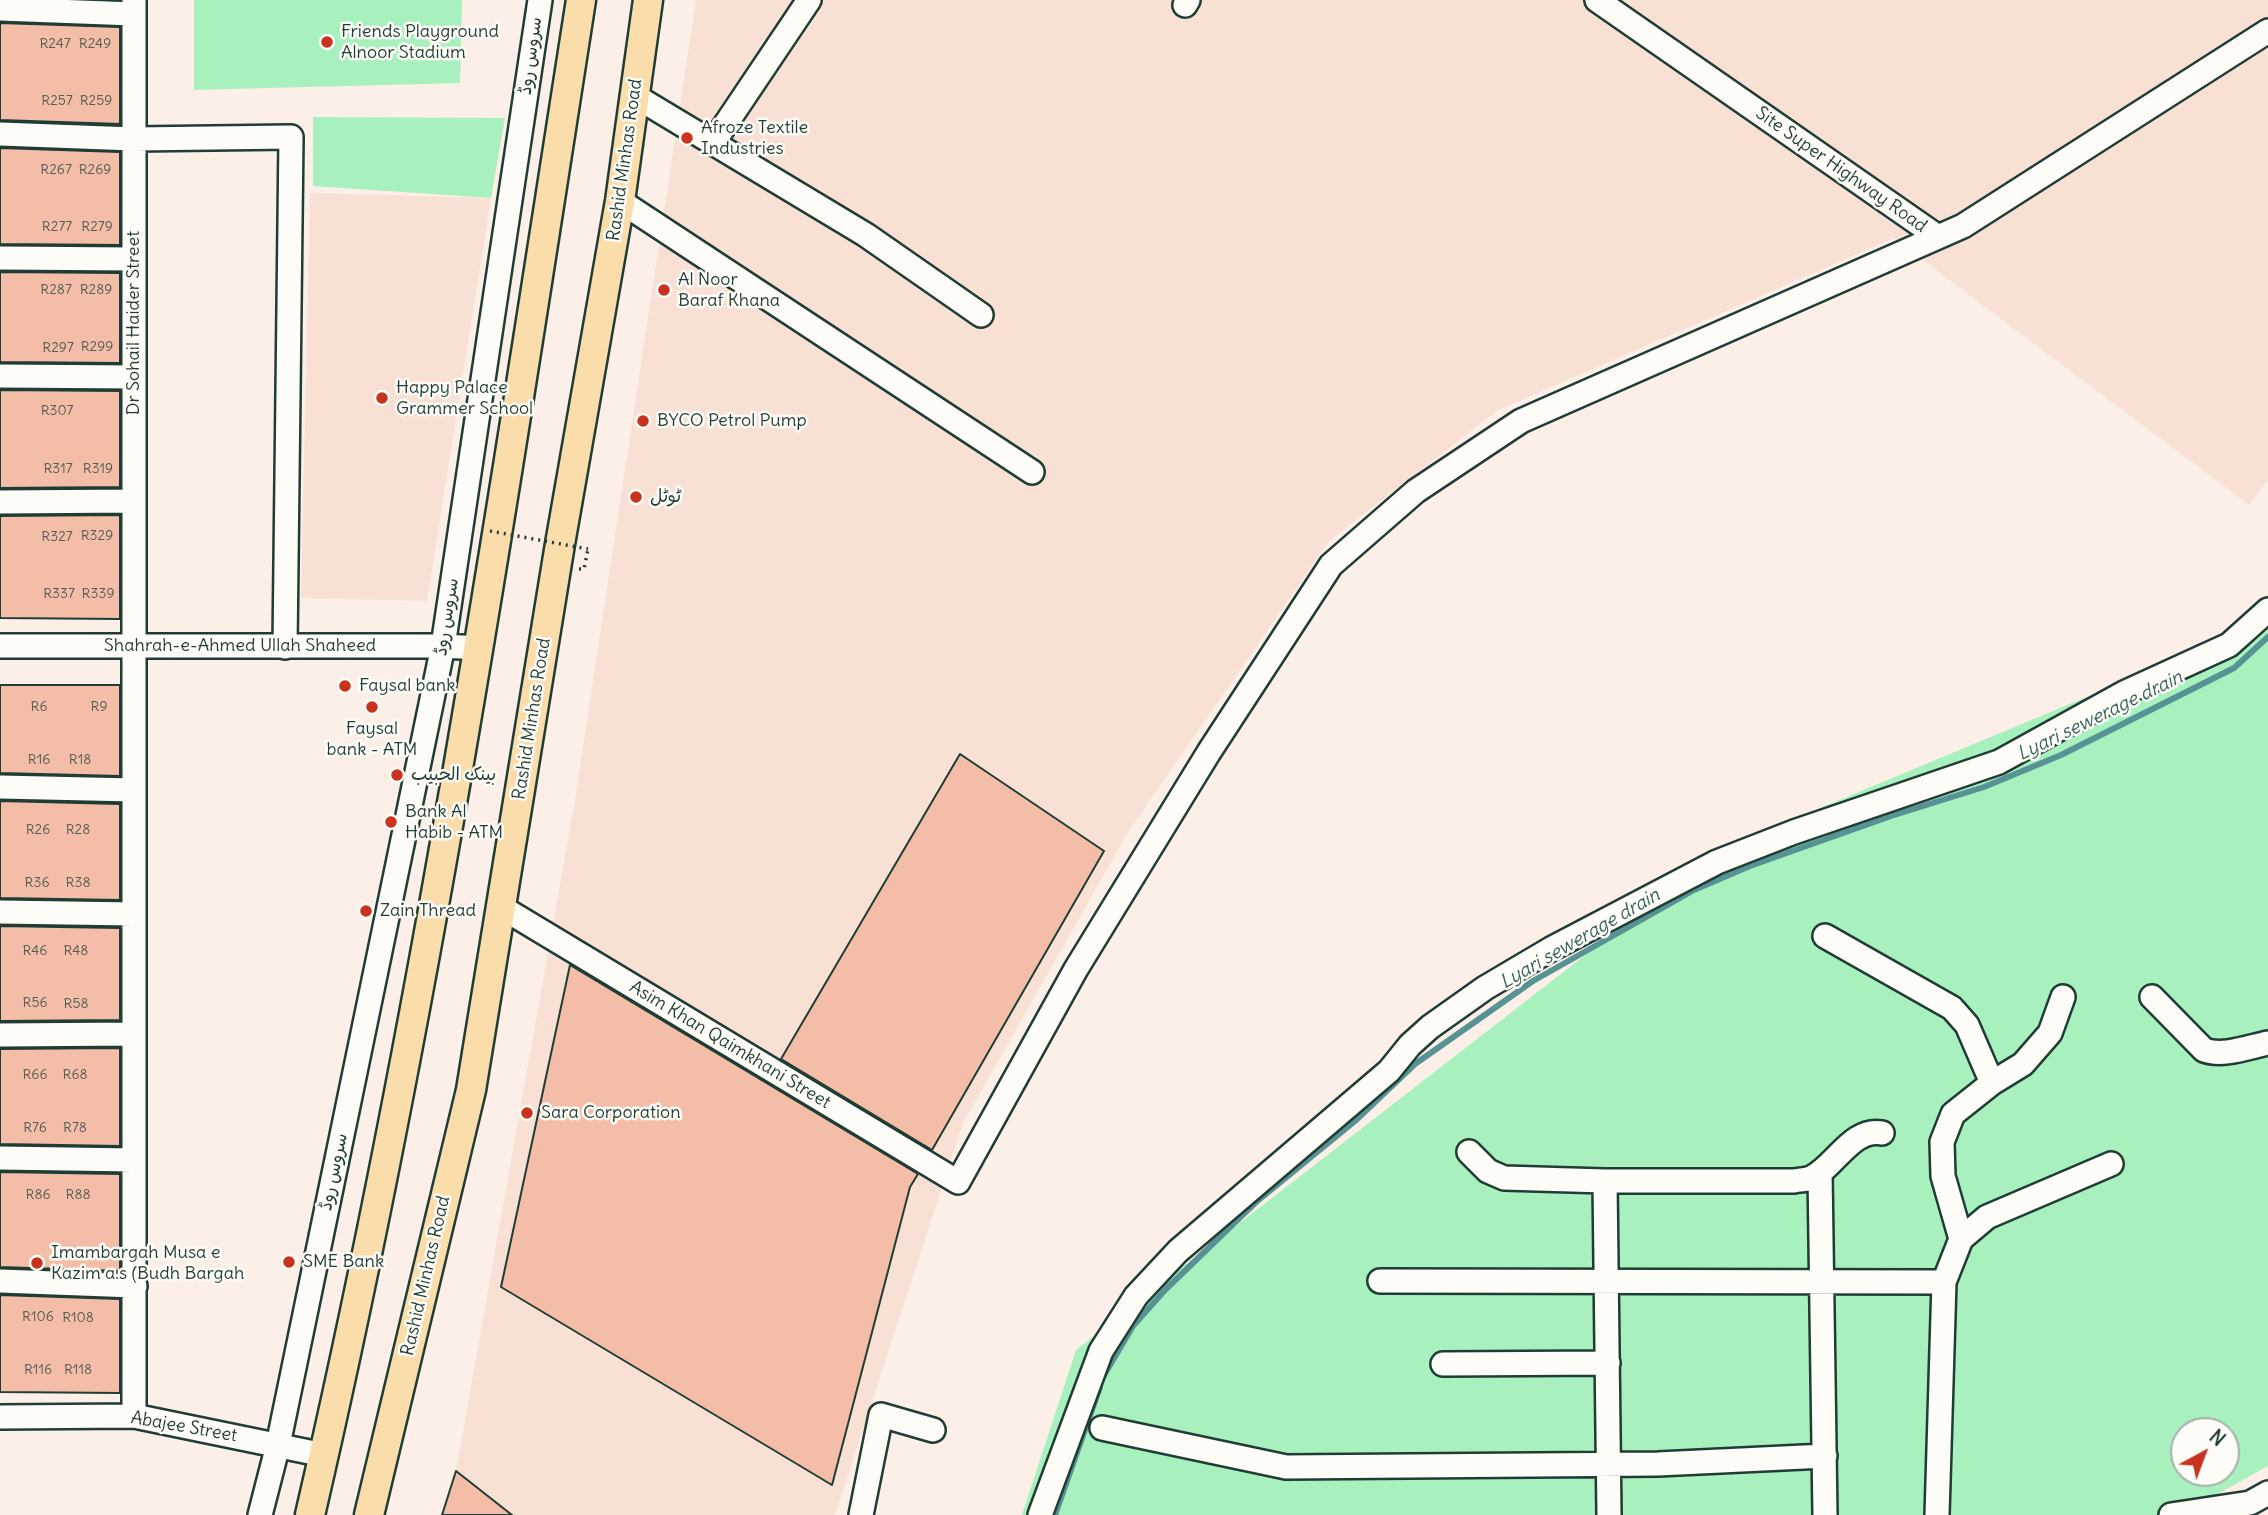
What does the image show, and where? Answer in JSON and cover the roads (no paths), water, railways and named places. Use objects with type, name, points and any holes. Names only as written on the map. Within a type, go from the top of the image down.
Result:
[{"type":"main road","points":[[310,1515],[386,1166],[480,648],[581,0]]},
{"type":"main road","name":"Rashid Minhas Road","points":[[369,1515],[471,1090],[560,544],[620,201],[649,0]]},
{"type":"street","name":"سروس روڈ","points":[[260,1515],[278,1445],[443,646],[540,0]]},
{"type":"street","points":[[713,143],[809,0]]},
{"type":"street","name":"Site Super Highway Road","points":[[1597,0],[1938,237],[1963,226],[2268,31]]},
{"type":"street","points":[[0,9],[134,7]]},
{"type":"street","name":"Dr Sohail Haider Street","points":[[134,7],[134,1416]]},
{"type":"street","points":[[635,96],[866,234],[981,315]]},
{"type":"street","points":[[0,134],[134,139],[291,136],[285,646]]},
{"type":"street","points":[[620,201],[1032,472]]},
{"type":"street","name":"Asim Khan Qaimkhani Street","points":[[501,907],[958,1182],[1076,969],[1209,752],[1331,565],[1416,491],[1521,421],[1938,237]]},
{"type":"street","points":[[0,258],[134,259]]},
{"type":"street","points":[[0,376],[134,377]]},
{"type":"street","points":[[0,502],[134,501]]},
{"type":"street","points":[[1040,1515],[1101,1351],[1136,1296],[1178,1251],[1389,1071],[1410,1045],[1430,1027],[1485,988],[1551,948],[1717,862],[1806,828],[1999,762],[2124,693],[2230,645],[2268,610]]},
{"type":"street","name":"Shahrah-e-Ahmed Ullah Shaheed","points":[[0,646],[480,648]]},
{"type":"street","points":[[0,787],[134,790]]},
{"type":"street","points":[[0,912],[134,914]]},
{"type":"street","points":[[1825,936],[1952,1008],[1967,1024],[1992,1083]]},
{"type":"street","points":[[1961,1239],[1943,1175],[1942,1142],[1953,1114],[1992,1083],[2023,1064],[2050,1033],[2063,997]]},
{"type":"street","points":[[2152,998],[2204,1050],[2211,1053],[2268,1043]]},
{"type":"street","points":[[0,1035],[134,1034]]},
{"type":"street","points":[[1469,1152],[1488,1171],[1504,1178],[1794,1181],[1809,1179],[1820,1172],[1859,1137],[1874,1131],[1882,1133]]},
{"type":"street","points":[[0,1158],[134,1160]]},
{"type":"street","points":[[1937,1515],[1944,1282],[1961,1239],[1987,1217],[2111,1164]]},
{"type":"street","points":[[1820,1172],[1825,1515]]},
{"type":"street","points":[[1605,1181],[1609,1515]]},
{"type":"street","points":[[0,1280],[135,1286]]},
{"type":"street","points":[[1380,1281],[1944,1282]]},
{"type":"street","points":[[1443,1364],[1608,1363]]},
{"type":"street","points":[[861,1515],[881,1415],[933,1430]]},
{"type":"street","name":"Abajee Street","points":[[0,1417],[134,1416],[324,1455]]},
{"type":"street","points":[[1102,1428],[1286,1467],[1609,1464],[1825,1456]]},
{"type":"street","points":[[2171,1515],[2250,1503],[2268,1493]]},
{"type":"waterway","name":"Lyari sewerage drain","points":[[1103,1377],[1133,1326],[1165,1290],[1255,1203],[1355,1121],[1415,1064],[1533,981],[1694,890],[1750,866],[1891,816],[1984,787],[2061,755],[2234,668],[2268,637]]},
{"type":"waterway","name":"Lyari sewerage drain","points":[[1055,1515],[1100,1387]]},
{"type":"place","name":"Friends Playground Alnoor Stadium","points":[[327,42]]},
{"type":"place","name":"Afroze Textile Industries","points":[[687,138]]},
{"type":"place","name":"Al Noor Baraf Khana","points":[[664,290]]},
{"type":"place","name":"Happy Palace Grammer School","points":[[382,398]]},
{"type":"place","name":"BYCO Petrol Pump","points":[[643,421]]},
{"type":"place","name":"ٹوٹل","points":[[636,497]]},
{"type":"place","name":"Faysal bank","points":[[345,686]]},
{"type":"place","name":"Faysal bank - ATM","points":[[372,707]]},
{"type":"place","name":"بينک الحبيب","points":[[397,775]]},
{"type":"place","name":"Bank Al Habib - ATM","points":[[391,822]]},
{"type":"place","name":"Zain Thread","points":[[366,911]]},
{"type":"place","name":"Sara Corporation","points":[[527,1113]]},
{"type":"place","name":"SME Bank","points":[[289,1262]]},
{"type":"place","name":"Imambargah Musa e Kazim a.s (Budh Bargah","points":[[37,1263]]}]
